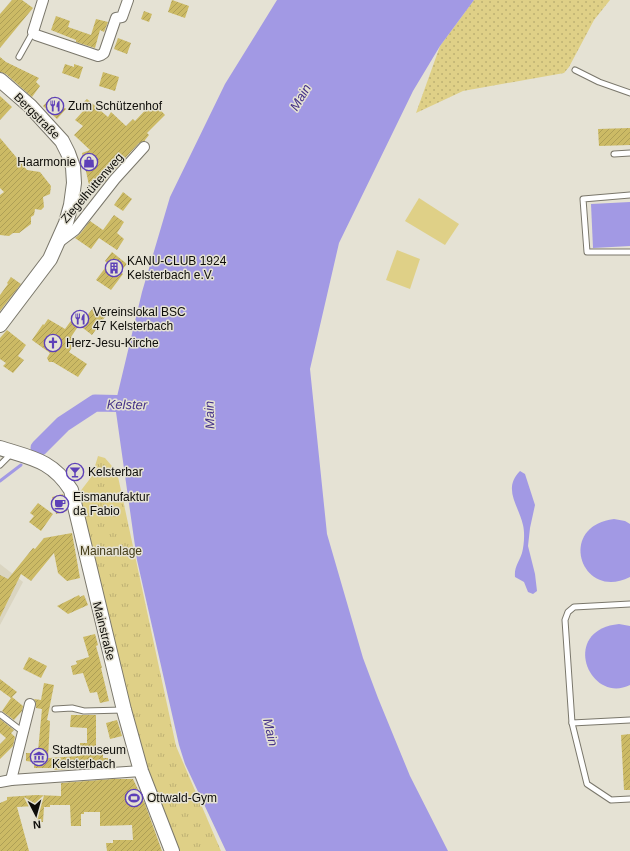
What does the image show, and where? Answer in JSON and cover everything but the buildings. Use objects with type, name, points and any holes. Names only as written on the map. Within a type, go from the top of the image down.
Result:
[{"type":"street","points":[[43,0],[33,32],[36,35],[98,56],[101,56],[104,53],[116,18],[122,17],[128,0]]},
{"type":"street","name":"Bergstraße","points":[[0,80],[30,106],[58,135],[68,153],[73,167],[73,192],[66,223],[50,259],[0,325]]},
{"type":"street","name":"Ziegelhüttenweg","points":[[57,243],[74,230],[115,179],[144,148]]},
{"type":"street","name":"Mainstraße","points":[[7,450],[42,462],[56,472],[71,490],[98,606],[141,771],[172,851]]},
{"type":"street","points":[[11,780],[30,704]]},
{"type":"street","points":[[0,782],[141,771]]},
{"type":"lane","points":[[19,56],[33,32]]},
{"type":"lane","points":[[575,70],[599,82],[630,93]]},
{"type":"lane","points":[[614,154],[630,152]]},
{"type":"lane","points":[[630,195],[583,198],[587,252],[630,252]]},
{"type":"lane","points":[[0,465],[7,450]]},
{"type":"lane","points":[[630,604],[574,607],[568,612],[565,620],[572,723],[587,784],[611,800],[630,799]]},
{"type":"lane","points":[[55,709],[72,708],[84,711],[124,710]]},
{"type":"lane","points":[[1,715],[23,732]]},
{"type":"lane","points":[[572,723],[630,720]]},
{"type":"shaded area","points":[[0,564],[23,582],[0,625]]},
{"type":"green space","points":[[474,0],[610,0],[594,20],[569,67],[564,73],[463,91],[416,113],[440,46]]},
{"type":"green space","points":[[419,198],[459,224],[445,245],[405,221]]},
{"type":"green space","points":[[397,250],[420,259],[410,289],[386,280]]},
{"type":"green space","name":"Mainanlage","points":[[98,456],[105,458],[117,472],[176,746],[221,851],[176,851],[125,708],[79,493],[92,476]]},
{"type":"water","name":"Main","points":[[277,0],[474,0],[440,46],[413,91],[339,243],[310,369],[327,534],[363,658],[378,698],[410,776],[448,851],[226,851],[185,764],[179,745],[137,560],[115,405],[142,292],[170,197],[225,84]]},
{"type":"water","points":[[630,202],[630,246],[593,248],[591,204]]},
{"type":"water","points":[[520,471],[525,474],[535,505],[528,546],[535,574],[537,591],[533,594],[528,592],[524,582],[515,577],[515,570],[522,553],[524,532],[521,518],[513,498],[512,484]]},
{"type":"water","points":[[614,519],[625,521],[630,524],[630,577],[613,582],[599,579],[588,571],[582,560],[581,547],[585,535],[596,525]]},
{"type":"water","points":[[619,624],[630,626],[630,685],[615,688],[603,685],[593,676],[587,664],[585,651],[590,639],[601,629]]},
{"type":"waterway","name":"Kelster","points":[[39,448],[63,424],[95,403],[138,404]]},
{"type":"waterway","name":"Kelster","points":[[0,481],[21,465]]},
{"type":"place","name":"Zum Schützenhof","points":[[55,106]]},
{"type":"place","name":"Haarmonie","points":[[89,162]]},
{"type":"place","name":"KANU-CLUB 1924 Kelsterbach e.V.","points":[[114,268]]},
{"type":"place","name":"Vereinslokal BSC 47 Kelsterbach","points":[[80,319]]},
{"type":"place","name":"Herz-Jesu-Kirche","points":[[53,343]]},
{"type":"place","name":"Kelsterbar","points":[[75,472]]},
{"type":"place","name":"Eismanufaktur da Fabio","points":[[60,504]]},
{"type":"place","name":"Stadtmuseum Kelsterbach","points":[[39,757]]},
{"type":"place","name":"Ottwald-Gym","points":[[134,798]]}]
